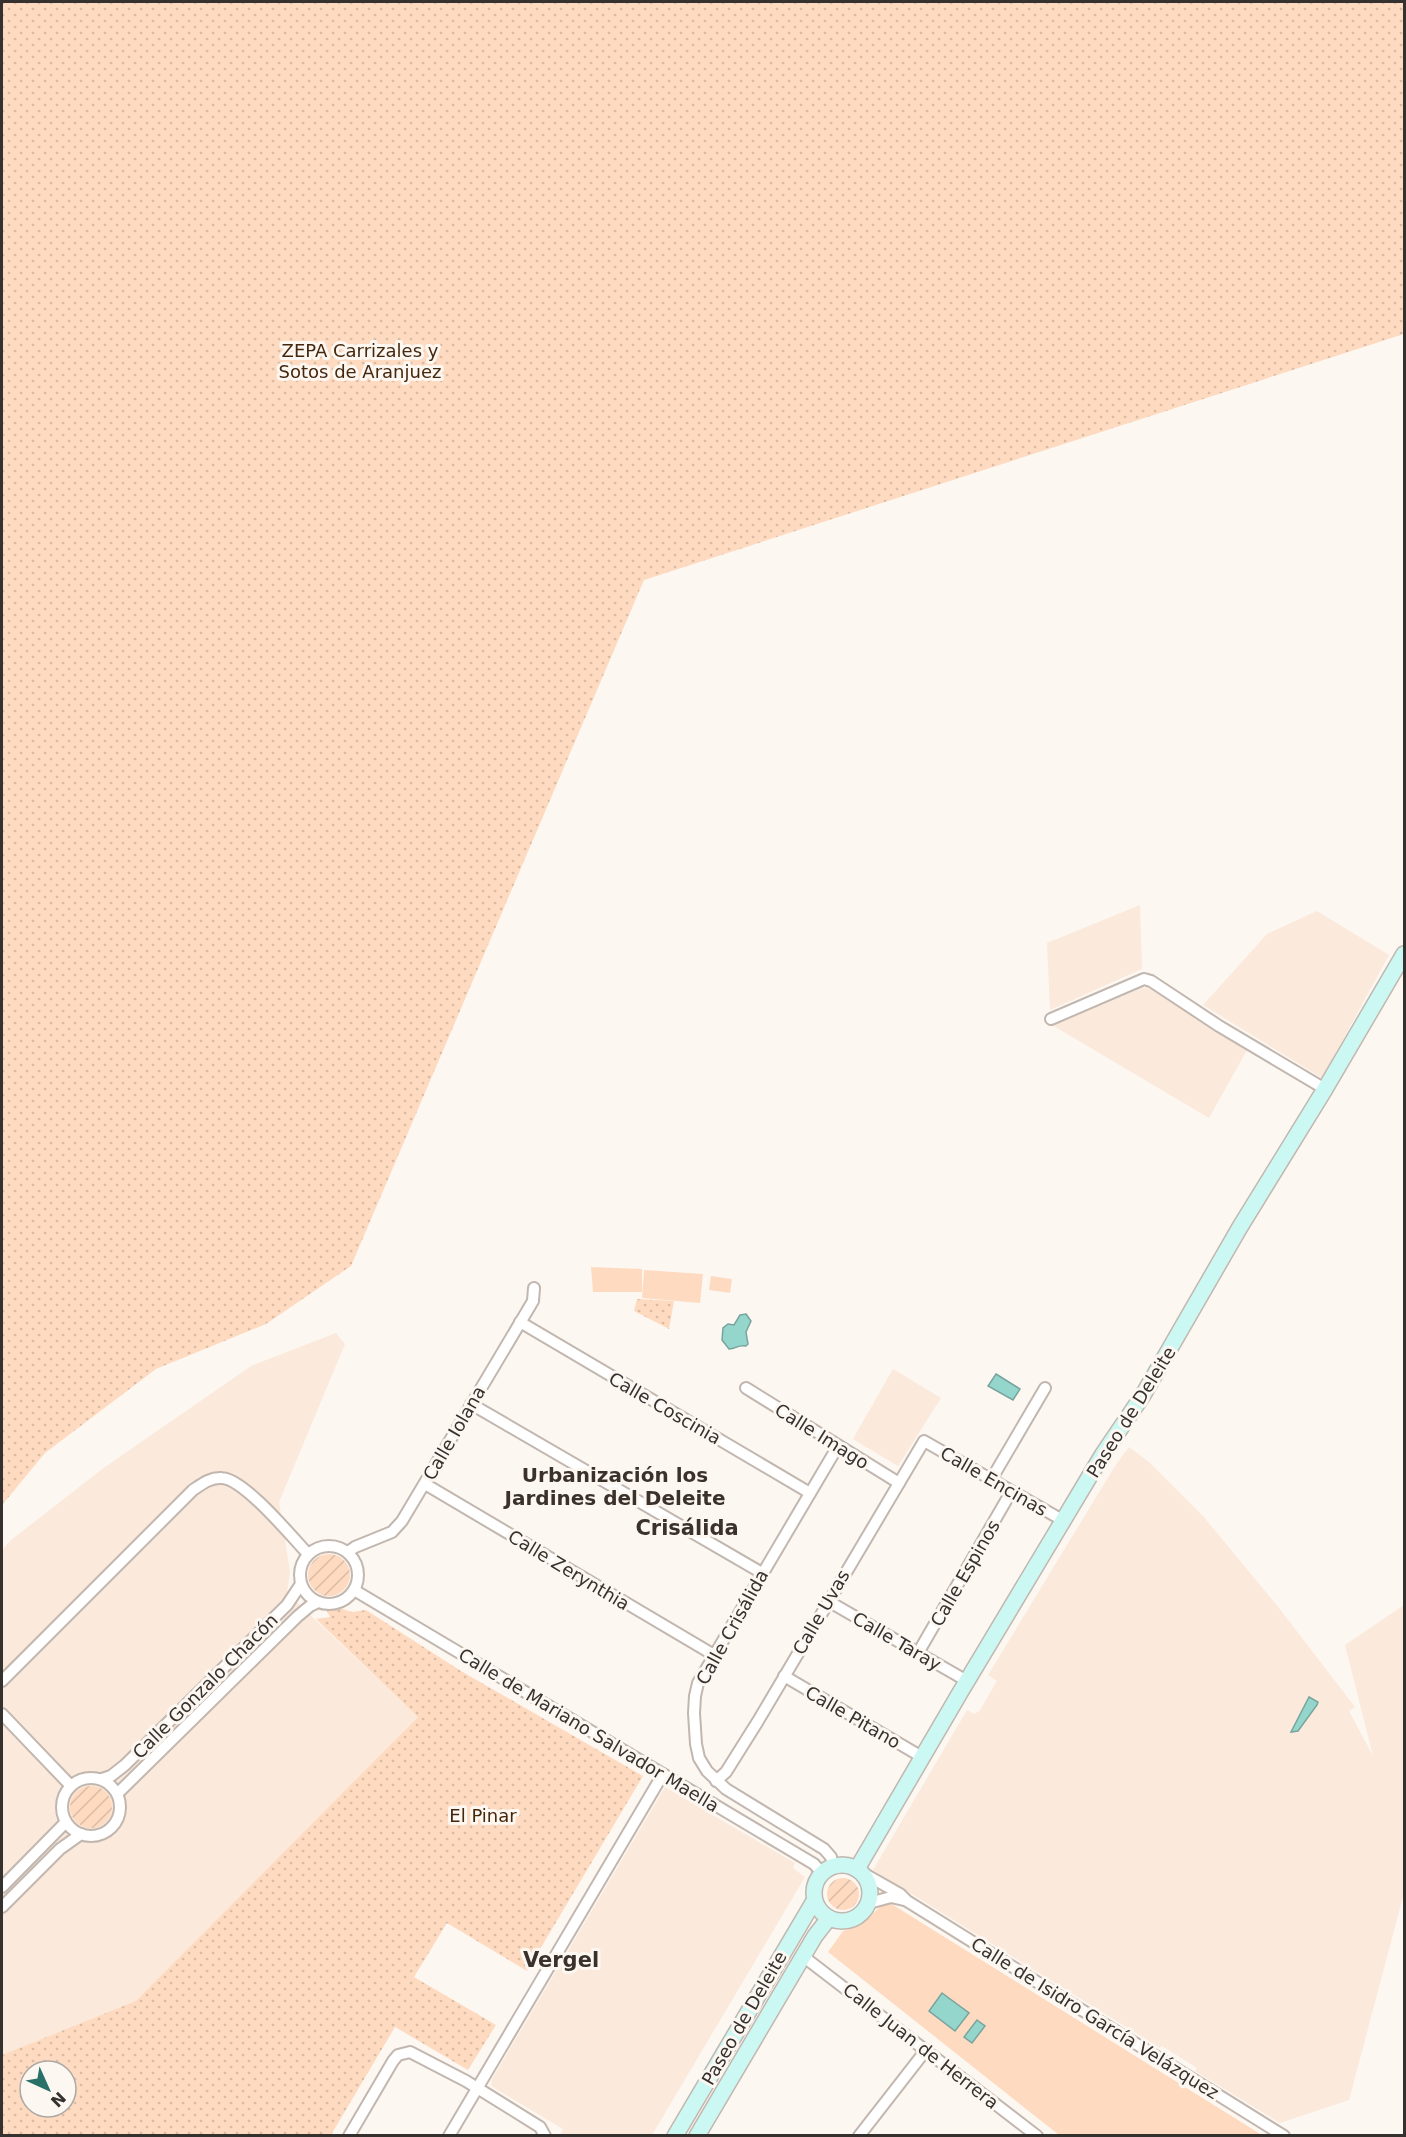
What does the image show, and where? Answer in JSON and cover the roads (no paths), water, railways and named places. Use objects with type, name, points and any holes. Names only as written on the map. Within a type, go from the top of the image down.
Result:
[{"type":"main road","name":"Paseo de Deleite","points":[[860,1871],[922,1757],[967,1681],[1103,1454],[1143,1395],[1240,1227],[1326,1089],[1404,954]]},
{"type":"main road","points":[[849,1865],[860,1871],[870,1886],[869,1903],[857,1917],[848,1921],[838,1921],[821,1912],[814,1901],[814,1888],[827,1870],[849,1865]]},
{"type":"main road","name":"Paseo de Deleite","points":[[675,2136],[814,1901]]},
{"type":"main road","name":"Paseo de Deleite","points":[[697,2136],[815,1936],[829,1918]]},
{"type":"street","points":[[1050,1019],[1144,979],[1151,981],[1219,1026],[1326,1089]]},
{"type":"street","name":"Calle Iolana","points":[[348,1552],[392,1532],[402,1521],[533,1300],[534,1288]]},
{"type":"street","name":"Calle Coscinia","points":[[520,1322],[810,1493]]},
{"type":"street","name":"Calle Imago","points":[[746,1388],[899,1483]]},
{"type":"street","points":[[991,1480],[1045,1388]]},
{"type":"street","points":[[471,1404],[762,1573]]},
{"type":"street","name":"Calle Encinas","points":[[924,1441],[1064,1521]]},
{"type":"street","name":"Calle Uvas","points":[[716,1781],[726,1772],[924,1441]]},
{"type":"street","name":"Calle Crisálida","points":[[827,1870],[831,1857],[824,1849],[716,1781],[699,1758],[694,1713],[698,1683],[838,1446]]},
{"type":"street","points":[[2,1681],[193,1490],[206,1481],[220,1478],[237,1483],[309,1554]]},
{"type":"street","name":"Calle Zerynthia","points":[[425,1484],[714,1655]]},
{"type":"street","name":"Calle Espinos","points":[[918,1653],[1011,1492]]},
{"type":"street","points":[[332,1546],[348,1552],[357,1566],[357,1582],[349,1596],[334,1604],[318,1602],[305,1592],[301,1584],[301,1568],[309,1554],[315,1549],[332,1546]]},
{"type":"street","name":"Calle Gonzalo Chacón","points":[[102,1779],[111,1776],[125,1765],[287,1605],[301,1584]]},
{"type":"street","name":"Calle de Mariano Salvador Maella","points":[[354,1590],[827,1870]]},
{"type":"street","name":"Calle Taray","points":[[828,1601],[967,1681]]},
{"type":"street","name":"Calle Gonzalo Chacón","points":[[118,1793],[298,1616],[318,1602]]},
{"type":"street","name":"Calle Pitano","points":[[784,1676],[922,1757]]},
{"type":"street","points":[[2,1714],[71,1785]]},
{"type":"street","points":[[449,2136],[663,1774]]},
{"type":"street","points":[[86,1778],[102,1779],[118,1793],[121,1811],[112,1827],[96,1836],[81,1834],[66,1822],[62,1807],[63,1799],[71,1785],[86,1778]]},
{"type":"street","points":[[2,1887],[66,1822]]},
{"type":"street","points":[[2,1907],[60,1849],[81,1834]]},
{"type":"street","name":"Calle de Isidro García Velázquez","points":[[860,1871],[1284,2136]]},
{"type":"street","points":[[869,1903],[891,1897],[907,1901]]},
{"type":"street","name":"Calle Juan de Herrera","points":[[804,1957],[1037,2136]]},
{"type":"street","points":[[860,2136],[926,2050]]},
{"type":"street","points":[[349,2136],[393,2061],[405,2052],[416,2053],[477,2089],[540,2127],[545,2136]]},
{"type":"water","points":[[746,1314],[751,1321],[746,1332],[748,1344],[729,1349],[722,1340],[723,1328],[728,1324],[734,1325],[740,1315]]},
{"type":"water","points":[[996,1374],[1020,1389],[1013,1400],[988,1386]]},
{"type":"water","points":[[1309,1697],[1318,1702],[1317,1705],[1298,1731],[1291,1732]]},
{"type":"water","points":[[942,1993],[969,2013],[955,2031],[929,2011]]},
{"type":"water","points":[[977,2020],[985,2026],[972,2043],[964,2037]]},
{"type":"district","name":"Urbanización los Jardines del Deleite","points":[[615,1486]]},
{"type":"district","name":"Crisálida","points":[[687,1528]]},
{"type":"district","name":"Vergel","points":[[561,1960]]},
{"type":"park label","name":"ZEPA Carrizales y Sotos de Aranjuez","points":[[360,360]]},
{"type":"park label","name":"El Pinar","points":[[483,1815]]}]
